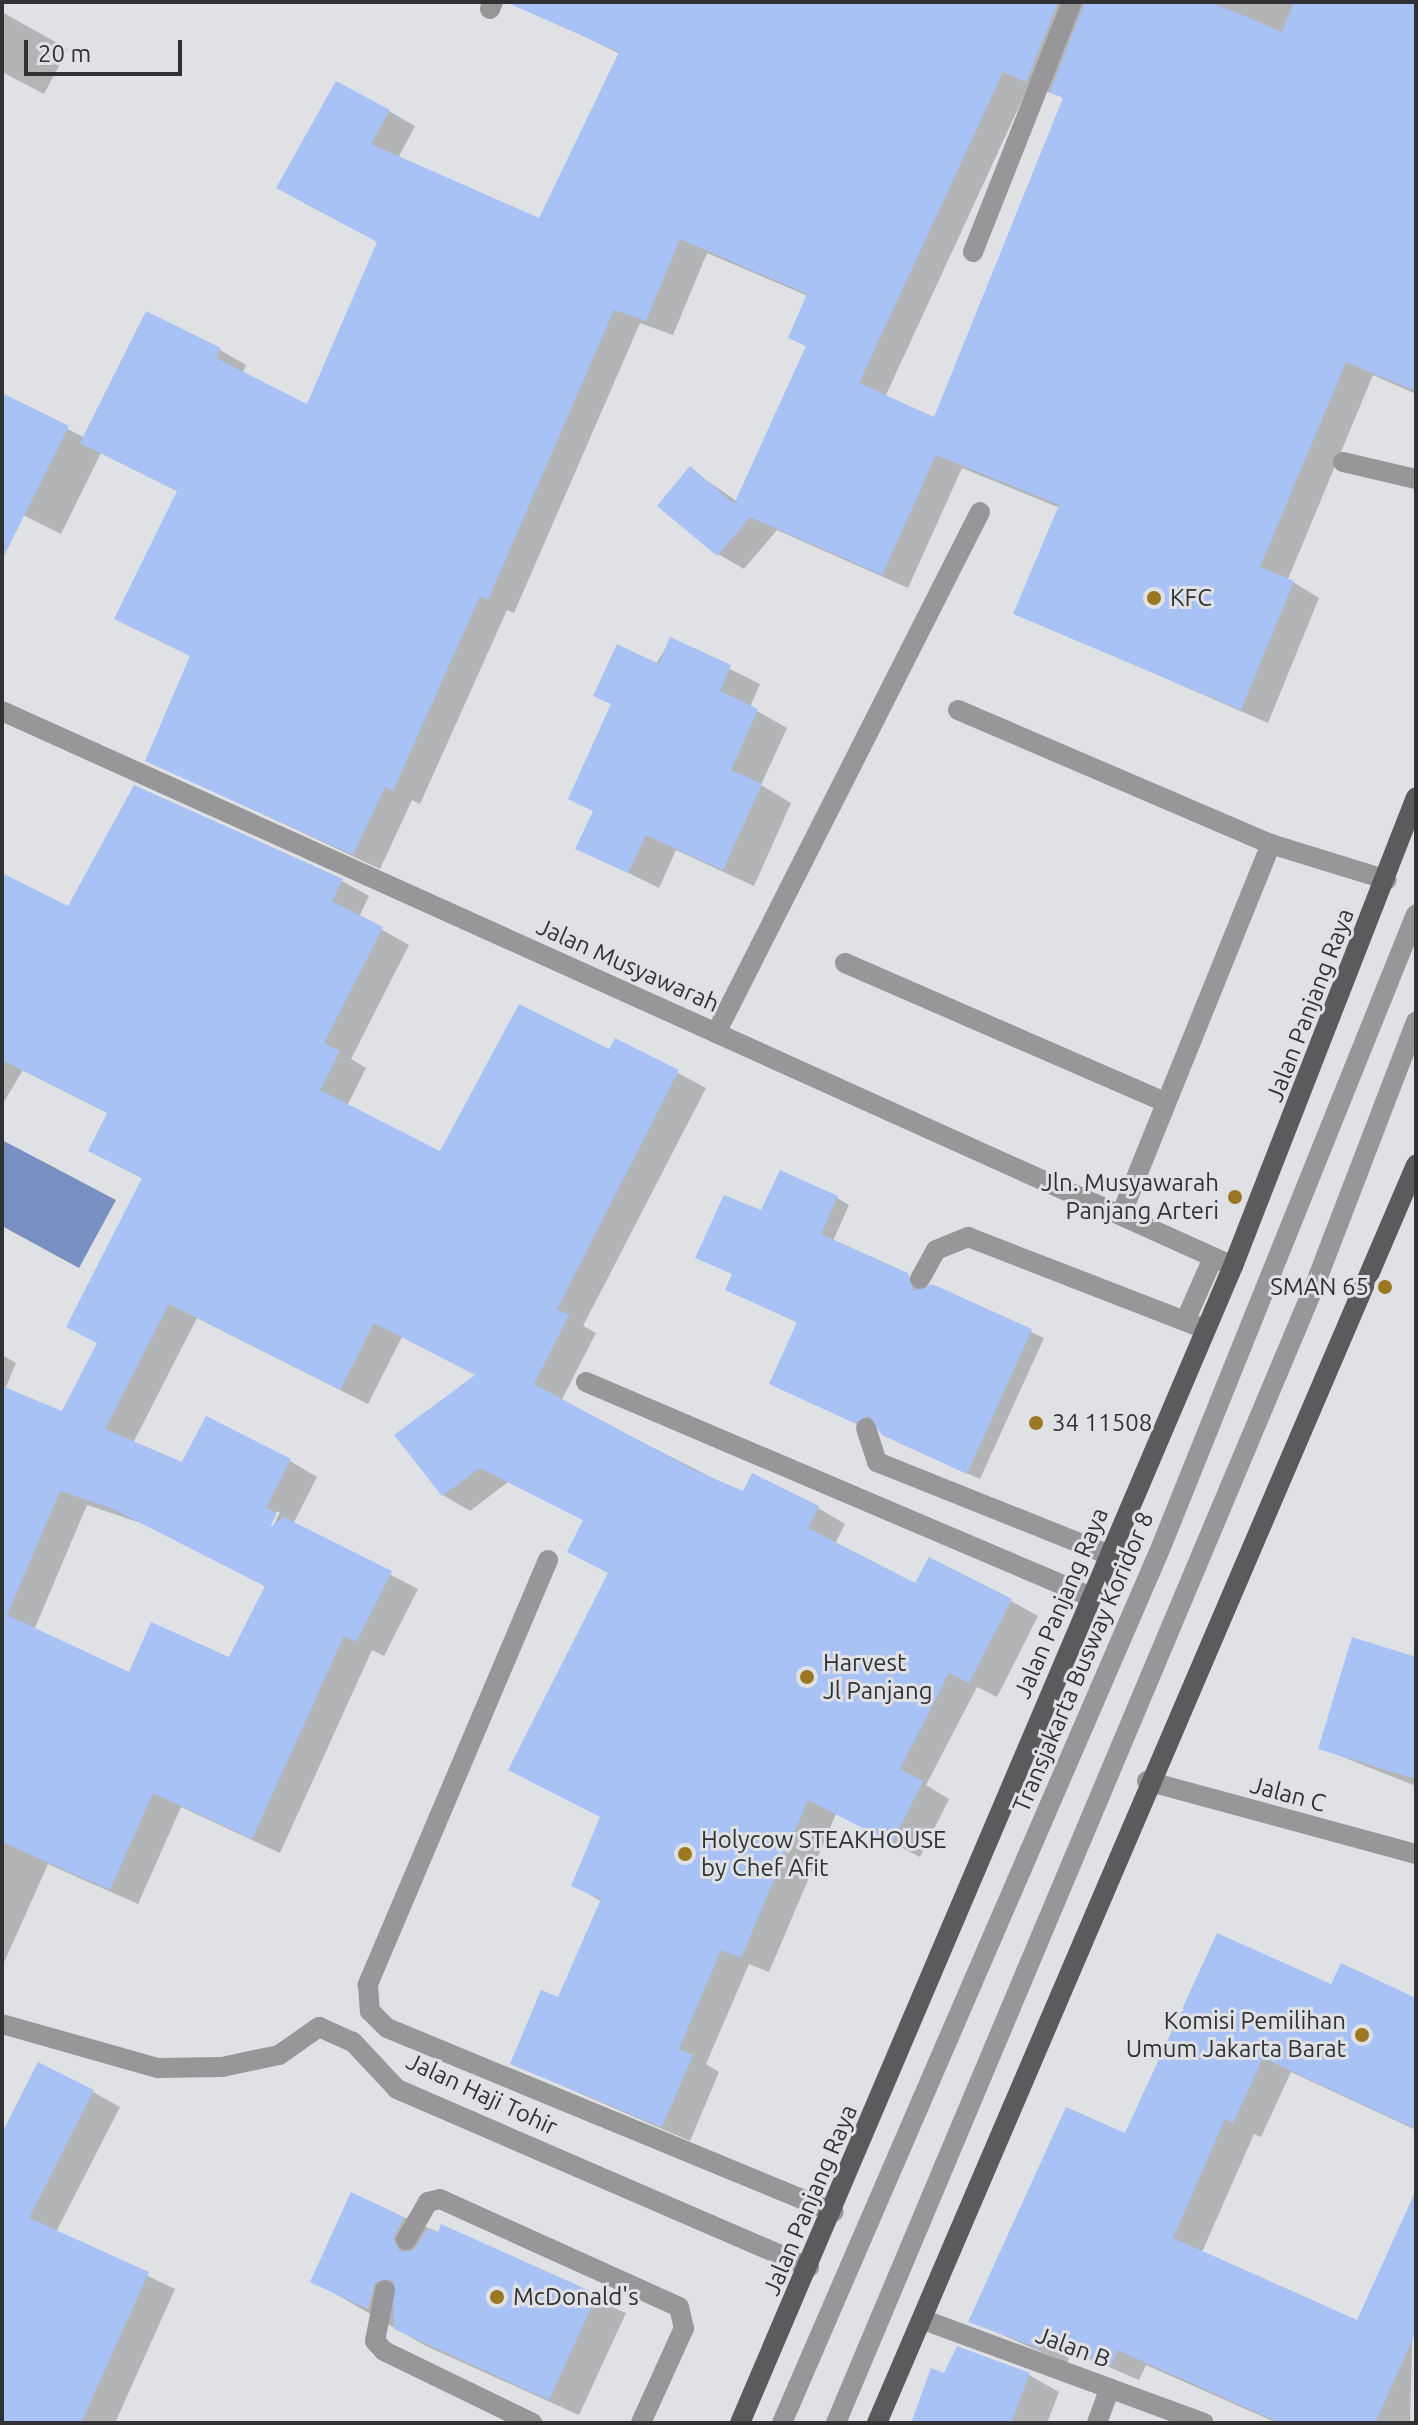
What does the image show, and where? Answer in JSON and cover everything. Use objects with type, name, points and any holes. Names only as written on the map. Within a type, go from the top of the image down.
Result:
[{"type":"main road","name":"Jalan Panjang Raya","points":[[740,2423],[834,2212],[1233,1266],[1387,880],[1416,797]]},
{"type":"main road","points":[[877,2423],[924,2320],[1147,1781],[1416,1165]]},
{"type":"street","points":[[973,252],[1072,2]]},
{"type":"street","points":[[1343,462],[1416,479]]},
{"type":"street","points":[[716,1033],[980,512]]},
{"type":"street","points":[[958,710],[1271,844],[1387,880]]},
{"type":"street","name":"Jalan Musyawarah","points":[[2,711],[1233,1266]]},
{"type":"street","points":[[1121,1215],[1271,844]]},
{"type":"street","name":"Transjakarta Busway Koridor 8","points":[[782,2423],[1161,1547],[1416,914]]},
{"type":"street","points":[[845,963],[1165,1102]]},
{"type":"street","points":[[836,2423],[1316,1282],[1416,1022]]},
{"type":"street","points":[[920,1279],[936,1250],[968,1237],[1186,1319],[1205,1329]]},
{"type":"street","points":[[1186,1319],[1213,1258]]},
{"type":"street","points":[[586,1382],[1091,1597]]},
{"type":"street","points":[[866,1428],[877,1462],[1109,1555]]},
{"type":"street","points":[[548,1560],[368,1985],[370,2011],[387,2028],[834,2212]]},
{"type":"street","name":"Jalan C","points":[[1147,1781],[1416,1854]]},
{"type":"street","name":"Jalan Haji Tohir","points":[[2,2024],[158,2068],[222,2067],[279,2055],[319,2027],[353,2042],[397,2089],[809,2267]]},
{"type":"street","points":[[406,2240],[428,2202],[440,2199],[679,2307],[684,2328],[641,2423]]},
{"type":"street","points":[[385,2290],[375,2341],[384,2351],[532,2423]]},
{"type":"street","name":"Jalan B","points":[[924,2320],[1204,2423]]},
{"type":"street","points":[[1097,2423],[1110,2388]]},
{"type":"water","points":[[2,1140],[116,1200],[79,1268],[2,1226]]},
{"type":"building","points":[[506,2],[1058,2],[1026,82],[1003,72],[859,383],[934,417],[1063,98],[1050,92],[1085,2],[1211,2],[1282,32],[1294,2],[1416,2],[1416,391],[1346,362],[1260,567],[1294,581],[1241,710],[1013,614],[1059,505],[936,455],[882,575],[750,517],[717,556],[657,506],[690,466],[734,504],[806,346],[788,338],[807,294],[680,239],[646,321],[614,310],[488,600],[480,596],[393,791],[385,787],[353,855],[145,761],[190,656],[114,619],[177,491],[80,443],[146,311],[221,348],[216,358],[307,404],[377,242],[276,188],[336,81],[390,110],[371,144],[539,218],[619,52]]},
{"type":"building","points":[[2,393],[69,426],[2,560]]},
{"type":"building","points":[[670,637],[731,665],[720,691],[758,709],[731,770],[762,784],[723,870],[646,835],[628,873],[575,849],[593,811],[568,799],[611,704],[593,696],[617,644],[659,664]]},
{"type":"building","points":[[134,785],[343,879],[332,901],[383,927],[324,1043],[340,1051],[320,1090],[440,1151],[519,1004],[609,1049],[615,1038],[679,1070],[557,1309],[569,1315],[534,1384],[696,1471],[743,1491],[752,1473],[819,1506],[808,1528],[915,1583],[929,1557],[1012,1599],[969,1683],[949,1673],[900,1769],[923,1781],[892,1843],[808,1800],[741,1958],[721,1950],[679,2049],[693,2055],[662,2127],[510,2064],[541,1990],[558,1997],[601,1899],[571,1886],[600,1817],[508,1770],[608,1573],[567,1552],[583,1520],[480,1468],[442,1496],[394,1435],[475,1375],[374,1323],[340,1390],[169,1304],[105,1429],[182,1462],[206,1416],[291,1459],[266,1508],[277,1513],[270,1527],[284,1517],[392,1571],[356,1642],[344,1636],[252,1839],[153,1793],[110,1890],[2,1842],[2,1386],[62,1411],[97,1343],[66,1327],[142,1178],[88,1151],[107,1113],[2,1060],[2,873],[68,906]],"holes":[[[60,1491],[111,1508],[265,1586],[229,1657],[151,1622],[129,1672],[7,1615]]]},
{"type":"building","points":[[780,1170],[838,1196],[821,1234],[908,1273],[914,1291],[932,1284],[1032,1329],[967,1474],[882,1435],[869,1416],[854,1423],[769,1384],[797,1322],[725,1290],[732,1274],[695,1258],[724,1195],[761,1210]]},
{"type":"building","points":[[1352,1637],[1416,1657],[1416,1779],[1318,1749]]},
{"type":"building","points":[[1217,1933],[1331,1984],[1341,1963],[1416,1998],[1416,2129],[1263,2058],[1233,2123],[1225,2119],[1173,2238],[1357,2320],[1416,2190],[1416,2332],[1375,2423],[1280,2423],[1118,2350],[1111,2366],[1044,2336],[1039,2348],[968,2322],[1066,2107],[1125,2133]]},
{"type":"building","points":[[38,2062],[94,2090],[29,2218],[149,2272],[81,2423],[2,2423],[2,2133]]},
{"type":"building","name":"McDonald's","points":[[351,2192],[404,2217],[393,2239],[400,2252],[413,2251],[428,2228],[438,2233],[441,2224],[597,2294],[549,2400],[394,2329],[393,2280],[375,2282],[368,2309],[310,2282]]},
{"type":"building","points":[[957,2346],[1030,2373],[1011,2423],[911,2423],[931,2368],[944,2373]]},
{"type":"place","name":"KFC","points":[[1154,598]]},
{"type":"place","name":"Jln. Musyawarah Panjang Arteri","points":[[1235,1197]]},
{"type":"place","name":"SMAN 65","points":[[1385,1287]]},
{"type":"place","name":"34 11508","points":[[1036,1423]]},
{"type":"place","name":"Harvest Jl Panjang","points":[[807,1677]]},
{"type":"place","name":"Holycow STEAKHOUSE by Chef Afit","points":[[685,1854]]},
{"type":"place","name":"Komisi Pemilihan Umum Jakarta Barat","points":[[1362,2035]]},
{"type":"place","name":"McDonald's","points":[[497,2297]]}]
